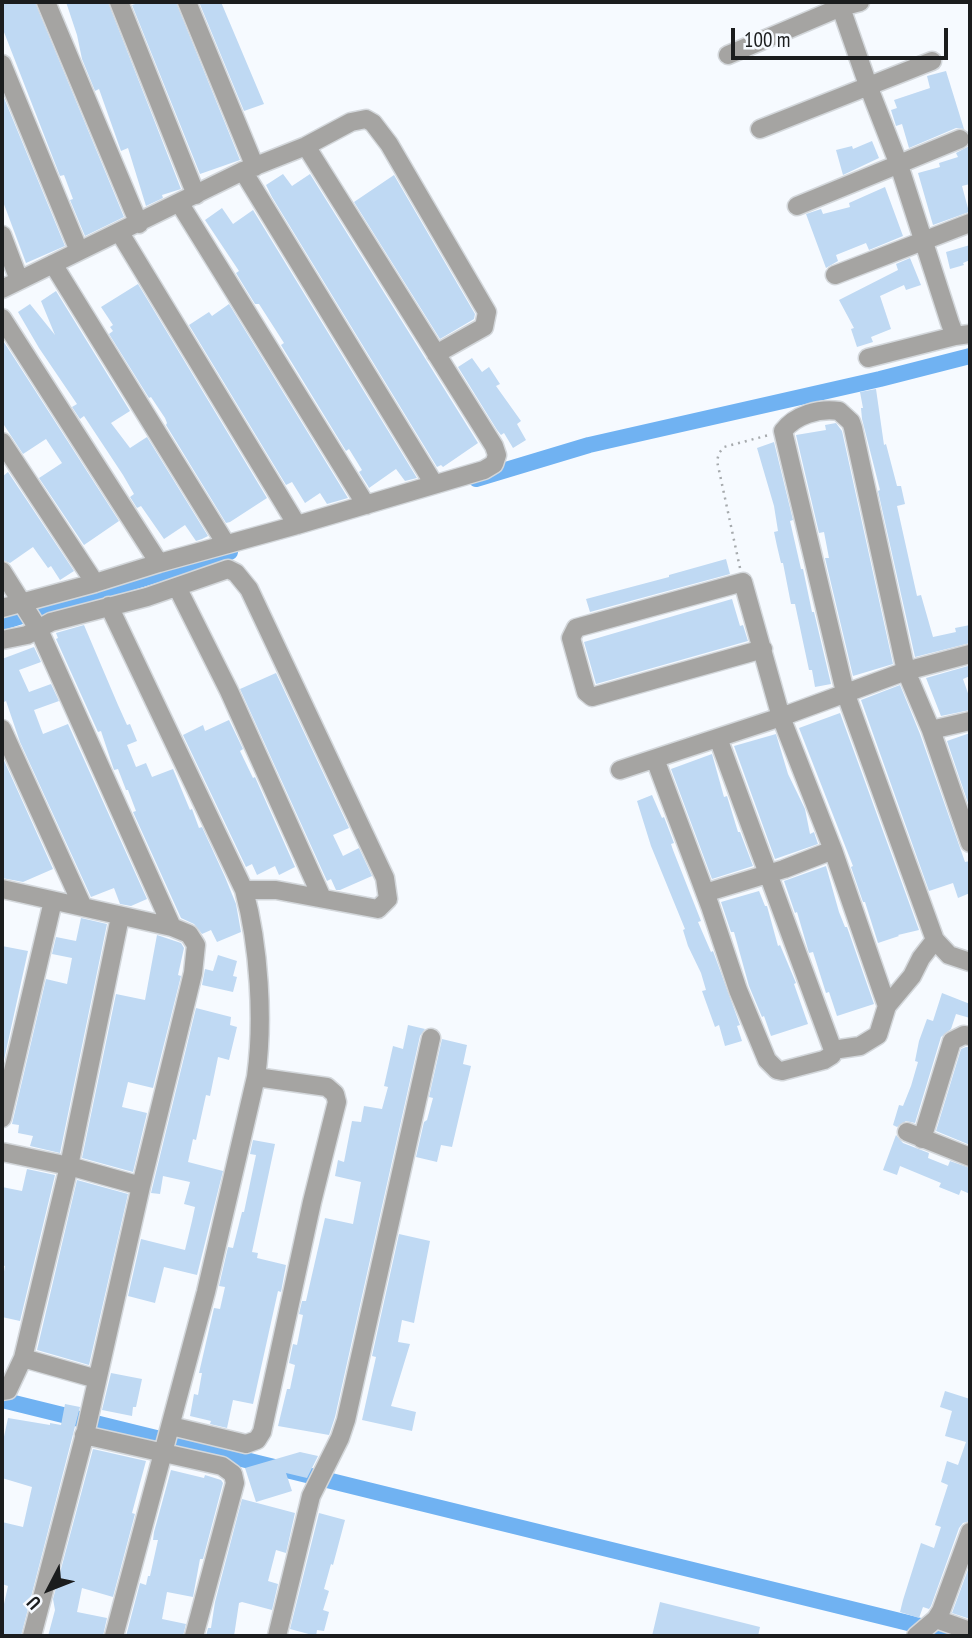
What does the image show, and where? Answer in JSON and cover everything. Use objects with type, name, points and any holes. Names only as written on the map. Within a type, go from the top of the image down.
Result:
[{"type":"street","points":[[46,2],[139,223]]},
{"type":"street","points":[[119,2],[196,195]]},
{"type":"street","points":[[187,2],[249,169],[434,484]]},
{"type":"street","points":[[728,55],[840,5],[860,2]]},
{"type":"street","points":[[840,5],[900,165],[922,241],[963,335],[868,358]]},
{"type":"street","points":[[761,129],[932,61]]},
{"type":"street","points":[[2,64],[79,251]]},
{"type":"street","points":[[2,289],[249,169],[306,146],[361,119],[373,123],[388,144],[488,312],[484,327],[436,354]]},
{"type":"street","points":[[797,206],[960,139]]},
{"type":"street","points":[[2,608],[23,605],[159,563],[366,505],[491,467],[496,460],[494,446],[306,146]]},
{"type":"street","points":[[180,204],[366,505]]},
{"type":"street","points":[[835,275],[970,223]]},
{"type":"street","points":[[120,233],[297,525]]},
{"type":"street","points":[[2,235],[19,280]]},
{"type":"street","points":[[53,264],[226,544]]},
{"type":"street","points":[[2,318],[159,563]]},
{"type":"street","points":[[970,843],[931,730],[906,671],[851,422],[839,411],[821,410],[800,417],[788,424],[783,431],[845,692],[935,940],[939,948],[949,955],[970,962]]},
{"type":"street","points":[[2,442],[96,583]]},
{"type":"street","points":[[2,640],[27,635],[51,622],[177,587],[228,569],[243,579],[379,866],[388,891],[388,899],[378,909],[276,890],[244,890]]},
{"type":"street","points":[[2,571],[38,628],[172,927]]},
{"type":"street","points":[[763,649],[592,697],[586,692],[571,638],[576,628],[743,582],[763,649],[781,717],[833,850],[887,1006]]},
{"type":"street","points":[[177,587],[229,691],[322,898]]},
{"type":"street","points":[[109,606],[244,890],[250,912],[260,1046],[256,1077],[206,1292],[114,1636]]},
{"type":"street","points":[[620,770],[781,717],[906,671],[970,654]]},
{"type":"street","points":[[931,730],[970,721]]},
{"type":"street","points":[[2,729],[83,907]]},
{"type":"street","points":[[655,759],[738,990],[767,1059],[777,1070],[782,1071],[824,1060],[832,1055],[833,1050],[718,737]]},
{"type":"street","points":[[952,792],[970,787]]},
{"type":"street","points":[[705,893],[833,850]]},
{"type":"street","points":[[2,890],[172,927],[189,934],[197,946],[87,1427],[32,1636]]},
{"type":"street","points":[[2,1118],[53,901]]},
{"type":"street","points":[[2,1391],[8,1390],[13,1383],[23,1358],[69,1166],[120,917]]},
{"type":"street","points":[[833,1050],[860,1046],[878,1035],[887,1006],[912,976],[921,958],[935,940]]},
{"type":"street","points":[[970,1036],[964,1035],[952,1041],[914,1135],[970,1157]]},
{"type":"street","points":[[277,1636],[314,1488],[331,1457],[346,1420],[431,1038]]},
{"type":"street","points":[[87,1427],[167,1439],[246,1444],[257,1440],[261,1432],[337,1102],[335,1094],[327,1087],[256,1077]]},
{"type":"street","points":[[2,1152],[69,1166],[141,1186]]},
{"type":"street","points":[[23,1358],[97,1378]]},
{"type":"street","points":[[167,1439],[229,1469],[235,1479],[194,1636]]},
{"type":"street","points":[[927,1627],[945,1604],[970,1532]]},
{"type":"street","points":[[927,1627],[970,1631]]},
{"type":"path","points":[[743,582],[717,461],[719,453],[724,447],[783,431]]},
{"type":"building","points":[[2,2],[35,2],[124,217],[85,236],[70,200],[73,199],[64,175],[60,176],[2,27]]},
{"type":"building","points":[[66,2],[108,2],[181,189],[162,195],[163,198],[146,206],[128,148],[121,151],[99,89],[95,91],[82,59]]},
{"type":"building","points":[[142,2],[176,2],[240,160],[200,174],[132,5]]},
{"type":"building","points":[[199,2],[221,2],[264,104],[244,111]]},
{"type":"building","points":[[946,71],[964,129],[956,128],[909,148],[902,124],[896,126],[891,110],[897,108],[894,100],[930,88],[927,76]]},
{"type":"building","points":[[2,93],[65,246],[26,263],[2,199]]},
{"type":"building","points":[[872,141],[879,158],[843,175],[836,150],[852,146],[853,149]]},
{"type":"building","points":[[969,146],[970,184],[962,186],[969,212],[933,225],[918,173],[940,167],[939,163],[958,157],[956,153]]},
{"type":"building","points":[[283,174],[292,186],[310,174],[478,443],[443,467],[437,467],[272,197],[266,185]]},
{"type":"building","points":[[394,175],[475,314],[474,319],[440,339],[354,202]]},
{"type":"building","points":[[885,187],[903,236],[869,250],[866,243],[836,255],[838,261],[826,268],[806,214],[821,209],[823,214],[850,207],[849,203]]},
{"type":"building","points":[[222,208],[233,224],[253,210],[417,478],[405,481],[396,469],[369,488],[359,472],[362,470],[349,449],[346,451],[281,345],[284,343],[259,304],[255,304],[236,273],[239,271],[205,220]]},
{"type":"building","points":[[970,245],[970,260],[950,269],[946,252]]},
{"type":"building","points":[[910,258],[921,285],[906,290],[904,285],[880,296],[891,329],[871,337],[873,342],[857,347],[851,329],[854,328],[839,300],[898,270],[896,264]]},
{"type":"building","points":[[138,284],[267,498],[230,522],[226,523],[166,425],[165,418],[151,397],[149,398],[109,334],[113,331],[110,327],[113,325],[101,307]]},
{"type":"building","points":[[56,291],[130,411],[111,423],[130,448],[147,437],[208,536],[196,541],[185,525],[164,539],[141,506],[137,508],[130,497],[134,494],[84,416],[80,419],[72,407],[77,404],[18,312],[30,304],[55,335],[41,301]]},
{"type":"building","points":[[229,304],[348,498],[327,504],[320,493],[305,503],[292,482],[286,485],[189,325],[209,312],[212,316]]},
{"type":"building","points":[[2,339],[119,521],[84,545],[39,478],[62,463],[46,439],[23,454],[2,422]]},
{"type":"building","points":[[472,358],[482,372],[489,367],[500,384],[496,386],[521,421],[517,424],[526,440],[513,448],[504,433],[501,435],[497,430],[458,367]]},
{"type":"building","points":[[876,389],[884,445],[886,444],[897,486],[901,486],[905,504],[897,506],[917,596],[921,595],[933,637],[956,632],[955,628],[970,625],[970,643],[915,657],[878,491],[880,490],[862,419],[860,392]]},
{"type":"building","points":[[836,423],[842,431],[893,664],[853,676],[825,558],[829,558],[824,532],[819,533],[796,435],[826,430],[825,425]]},
{"type":"building","points":[[774,442],[793,520],[790,521],[801,569],[831,684],[815,687],[795,604],[791,604],[781,563],[774,532],[778,531],[774,506],[757,448]]},
{"type":"building","points":[[8,472],[74,571],[60,580],[33,547],[10,563],[2,560],[2,477]]},
{"type":"building","points":[[726,559],[730,574],[590,612],[586,599]]},
{"type":"building","points":[[732,599],[740,626],[743,625],[748,641],[596,684],[584,642]]},
{"type":"building","points":[[84,625],[127,725],[130,724],[137,741],[127,745],[136,767],[146,763],[152,777],[173,769],[190,810],[192,809],[199,828],[202,827],[225,877],[236,904],[241,932],[217,942],[211,930],[202,934],[194,924],[181,918],[133,812],[136,811],[128,790],[118,769],[114,770],[101,731],[98,732],[56,639],[56,633]]},
{"type":"building","points":[[34,647],[41,662],[19,670],[29,692],[51,684],[59,701],[34,710],[43,734],[68,724],[147,899],[131,906],[120,904],[114,888],[91,897],[20,742],[6,701],[2,703],[2,659]]},
{"type":"building","points":[[968,666],[970,676],[963,679],[970,699],[970,710],[941,716],[926,678]]},
{"type":"building","points":[[276,673],[349,828],[333,835],[343,856],[359,848],[372,876],[340,890],[336,890],[331,879],[327,881],[240,689]]},
{"type":"building","points":[[900,685],[965,862],[970,861],[970,893],[958,898],[953,883],[929,891],[861,700]]},
{"type":"building","points":[[840,713],[919,930],[878,943],[851,867],[853,866],[799,728]]},
{"type":"building","points":[[229,720],[243,749],[240,751],[253,778],[255,777],[295,867],[279,875],[275,866],[257,875],[252,864],[246,867],[183,735],[203,725],[205,731]]},
{"type":"building","points":[[970,733],[970,809],[947,741]]},
{"type":"building","points":[[776,734],[788,774],[805,809],[810,834],[814,832],[818,844],[775,859],[734,746]]},
{"type":"building","points":[[712,754],[724,797],[727,796],[738,832],[753,866],[712,879],[671,769]]},
{"type":"building","points":[[2,756],[53,869],[23,882],[2,878]]},
{"type":"building","points":[[652,795],[674,843],[671,844],[701,921],[698,922],[711,952],[713,951],[740,1025],[737,1026],[742,1041],[725,1046],[719,1025],[715,1027],[702,991],[706,990],[701,973],[688,946],[683,930],[685,929],[651,846],[637,801]]},
{"type":"building","points":[[826,866],[839,912],[847,927],[874,1004],[837,1016],[829,992],[826,993],[813,952],[809,953],[797,912],[795,913],[784,881]]},
{"type":"building","points":[[759,891],[767,906],[778,946],[780,945],[796,983],[794,984],[808,1024],[771,1036],[749,986],[734,932],[731,932],[721,902]]},
{"type":"building","points":[[81,918],[107,924],[60,1153],[30,1146],[33,1136],[18,1133],[19,1125],[12,1124],[46,979],[67,984],[72,958],[52,954],[56,937],[76,941]]},
{"type":"building","points":[[157,935],[181,943],[184,948],[178,975],[181,976],[153,1088],[128,1082],[122,1107],[147,1113],[133,1172],[82,1158],[116,994],[145,1000]]},
{"type":"building","points":[[2,946],[28,951],[2,1069]]},
{"type":"building","points":[[218,955],[237,961],[233,992],[202,985],[205,969],[213,971]]},
{"type":"building","points":[[942,993],[970,1004],[970,1018],[956,1014],[951,1029],[941,1037],[915,1123],[906,1121],[897,1127],[893,1125],[899,1105],[903,1106],[911,1086],[918,1062],[915,1061],[919,1041],[927,1019],[933,1021]]},
{"type":"building","points":[[196,1008],[231,1017],[230,1025],[237,1027],[229,1060],[218,1057],[210,1096],[206,1095],[188,1162],[223,1171],[197,1275],[164,1267],[155,1303],[128,1296],[141,1239],[185,1250],[192,1221],[195,1207],[184,1204],[190,1182],[163,1176],[160,1194],[151,1193]]},
{"type":"building","points":[[408,1025],[425,1029],[420,1036],[335,1417],[329,1435],[278,1426],[295,1365],[289,1363],[293,1344],[297,1345],[303,1315],[299,1314],[302,1301],[306,1301],[325,1218],[353,1224],[361,1182],[335,1176],[338,1160],[344,1162],[352,1121],[361,1122],[364,1106],[382,1109],[388,1087],[384,1086],[393,1046],[403,1049]]},
{"type":"building","points":[[442,1039],[467,1045],[463,1064],[471,1066],[452,1147],[441,1145],[437,1162],[416,1157],[433,1098],[429,1097]]},
{"type":"building","points":[[970,1047],[970,1145],[936,1131],[961,1049]]},
{"type":"building","points":[[896,1135],[903,1143],[929,1153],[928,1158],[948,1166],[950,1161],[970,1168],[970,1194],[961,1190],[959,1195],[939,1187],[941,1183],[900,1166],[897,1175],[883,1170]]},
{"type":"building","points":[[253,1140],[275,1144],[252,1252],[258,1253],[257,1258],[286,1265],[253,1404],[233,1400],[227,1428],[190,1416],[194,1394],[198,1395],[202,1373],[199,1373],[214,1308],[220,1309],[225,1287],[219,1286],[228,1247],[233,1248],[244,1212],[256,1155],[250,1154]]},
{"type":"building","points":[[27,1169],[55,1175],[20,1321],[2,1317],[5,1266],[2,1265],[2,1187],[22,1191]]},
{"type":"building","points":[[77,1180],[128,1194],[89,1365],[37,1350]]},
{"type":"building","points":[[399,1234],[430,1241],[414,1323],[402,1320],[398,1342],[410,1344],[391,1406],[416,1412],[412,1431],[362,1420],[376,1357],[372,1356]]},
{"type":"building","points":[[111,1373],[142,1379],[132,1416],[102,1410]]},
{"type":"building","points":[[945,1391],[970,1399],[970,1521],[959,1528],[931,1606],[929,1609],[923,1607],[919,1618],[900,1612],[903,1600],[921,1543],[934,1548],[941,1527],[935,1525],[948,1485],[941,1482],[947,1461],[958,1465],[966,1442],[945,1436],[952,1411],[940,1407]]},
{"type":"building","points":[[65,1404],[80,1407],[21,1636],[2,1636],[2,1613],[8,1586],[2,1584],[2,1522],[23,1527],[32,1487],[2,1478],[2,1446],[8,1418],[61,1425]]},
{"type":"building","points":[[93,1449],[146,1461],[132,1513],[135,1514],[113,1597],[82,1588],[77,1612],[107,1618],[103,1636],[48,1636],[55,1610],[53,1599]]},
{"type":"building","points":[[300,1452],[318,1456],[307,1478],[286,1473],[292,1491],[256,1502],[245,1468]]},
{"type":"building","points":[[171,1470],[204,1478],[205,1475],[223,1483],[203,1559],[200,1559],[193,1597],[167,1592],[162,1619],[186,1624],[183,1636],[126,1636],[140,1583],[146,1585],[150,1576],[158,1540],[153,1540],[154,1532]]},
{"type":"building","points":[[242,1499],[295,1513],[286,1553],[276,1550],[268,1581],[278,1584],[272,1610],[239,1603],[234,1636],[206,1636],[208,1628],[211,1628],[215,1602]]},
{"type":"building","points":[[319,1513],[345,1520],[324,1589],[329,1591],[323,1610],[329,1612],[324,1631],[317,1630],[316,1636],[290,1629]]},
{"type":"building","points":[[970,1564],[970,1619],[952,1613]]},
{"type":"building","points":[[660,1602],[760,1627],[758,1636],[652,1636]]},
{"type":"waterway","points":[[476,479],[589,445],[970,356]]},
{"type":"waterway","points":[[2,622],[230,552]]},
{"type":"waterway","points":[[2,1400],[961,1636]]}]
